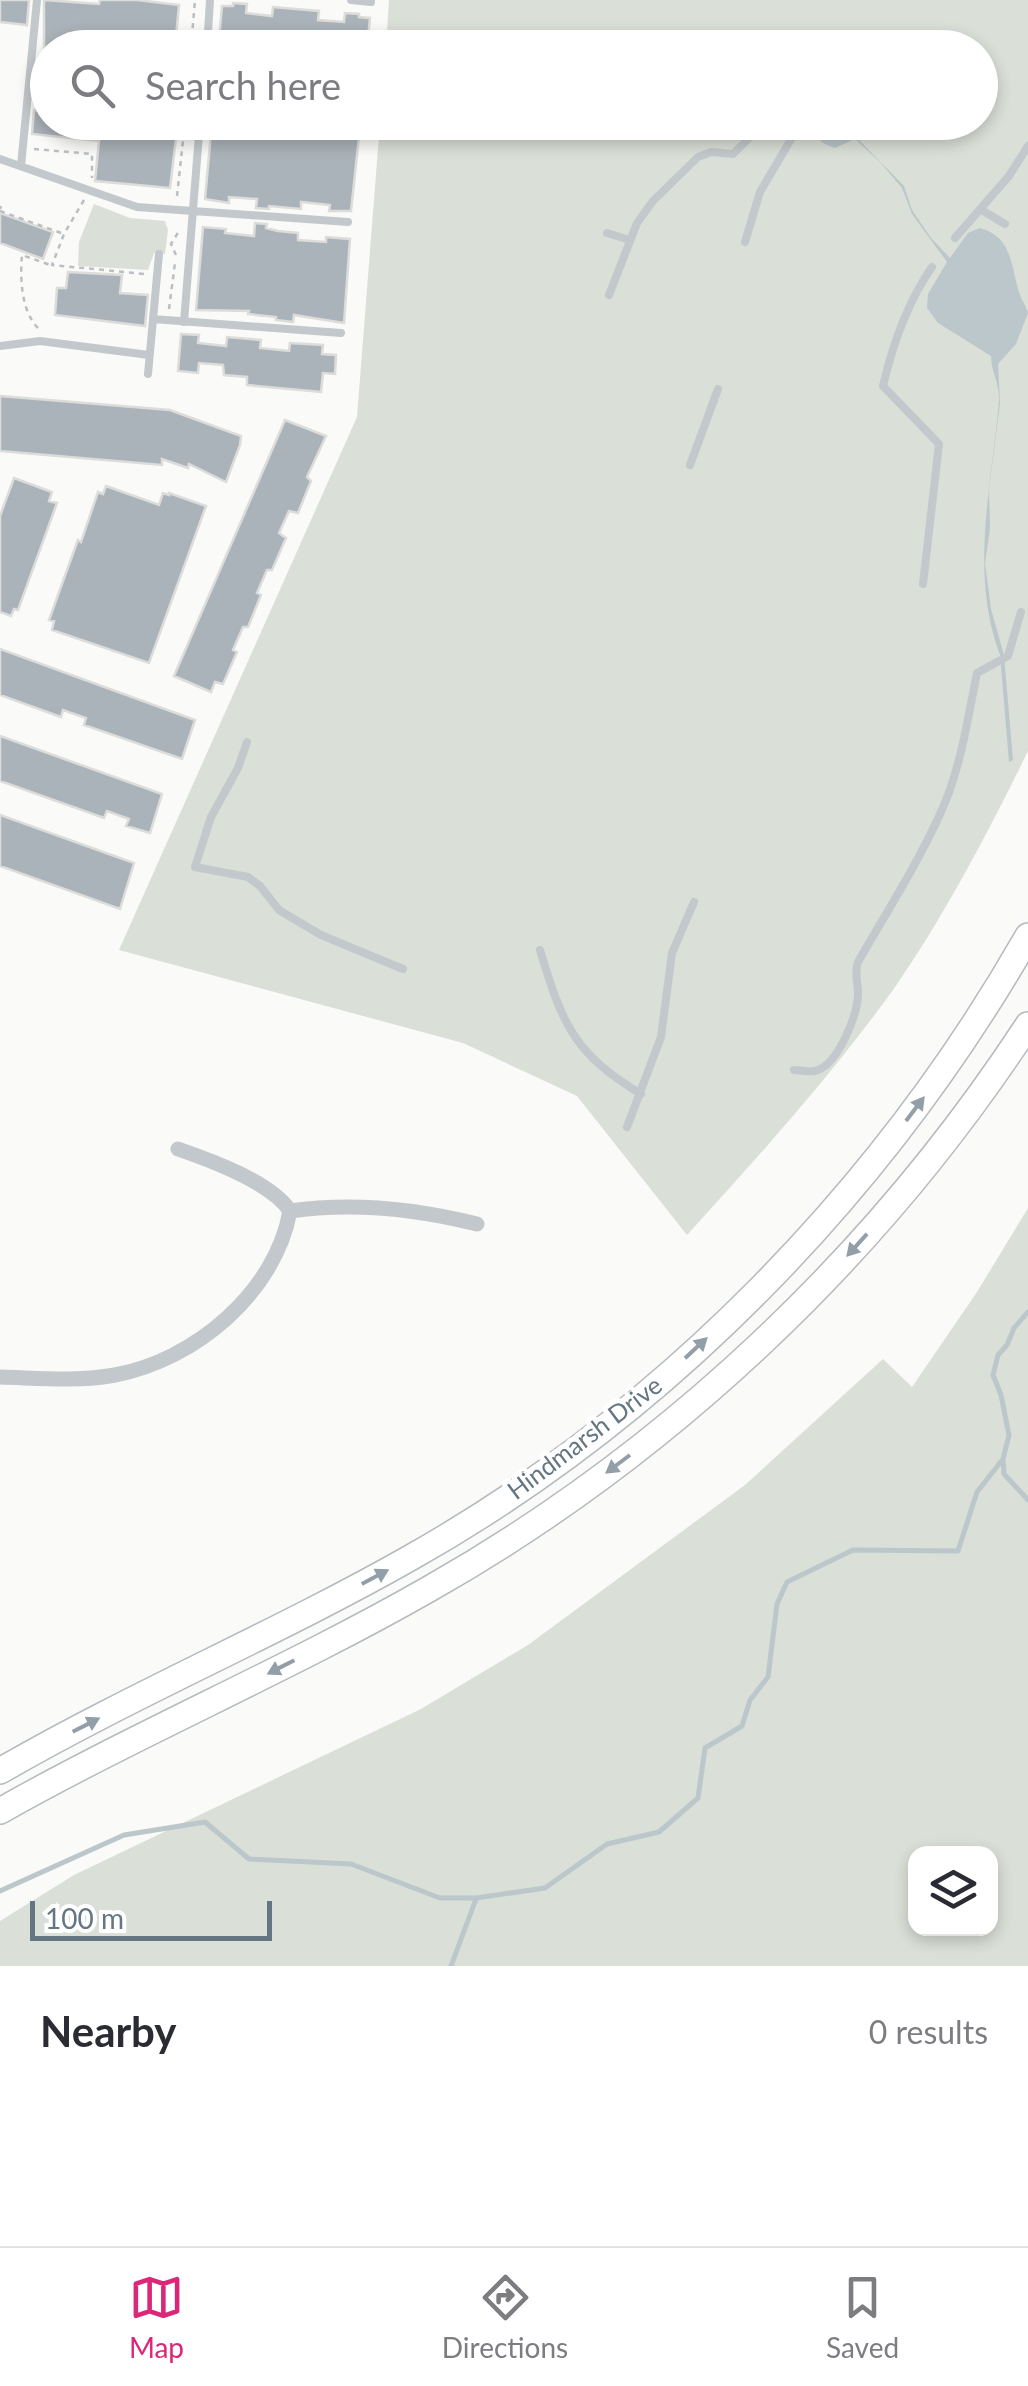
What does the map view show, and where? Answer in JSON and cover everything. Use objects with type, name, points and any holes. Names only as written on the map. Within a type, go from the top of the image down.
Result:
[{"type":"main road","name":"Hindmarsh Drive","points":[[0,1771],[412,1557],[490,1508],[611,1420],[678,1365],[746,1301],[832,1211],[919,1104],[1028,936]]},
{"type":"main road","name":"Hindmarsh Drive","points":[[0,1811],[430,1589],[536,1523],[618,1465],[745,1358],[853,1250],[920,1171],[1028,1025]]},
{"type":"street","points":[[178,1149],[238,1174],[279,1198],[290,1211]]},
{"type":"street","points":[[290,1211],[426,1211],[477,1224]]},
{"type":"street","points":[[0,1377],[102,1377],[138,1369],[180,1352],[221,1323],[246,1297],[275,1252],[290,1211]]},
{"type":"lane","points":[[35,30],[37,0]]},
{"type":"lane","points":[[208,30],[210,0]]},
{"type":"lane","points":[[351,0],[371,2]]},
{"type":"lane","points":[[21,166],[30,89]]},
{"type":"lane","points":[[184,322],[198,140]]},
{"type":"lane","points":[[609,295],[641,216],[687,166],[706,153],[734,154],[748,140]]},
{"type":"lane","points":[[745,242],[757,203],[791,140]]},
{"type":"lane","points":[[956,238],[1009,176],[1028,146]]},
{"type":"lane","points":[[0,159],[129,205],[348,222]]},
{"type":"lane","points":[[743,204],[757,203]]},
{"type":"lane","points":[[980,210],[1005,224]]},
{"type":"lane","points":[[607,233],[630,240]]},
{"type":"lane","points":[[148,374],[158,254]]},
{"type":"lane","points":[[923,584],[939,444],[883,386],[890,353],[905,315],[932,267]]},
{"type":"lane","points":[[153,319],[341,334]]},
{"type":"lane","points":[[0,346],[46,342],[150,355]]},
{"type":"lane","points":[[690,465],[718,389]]},
{"type":"lane","points":[[794,1070],[822,1069],[850,1029],[859,989],[854,973],[940,815],[966,736],[977,673],[1008,656],[1022,612]]},
{"type":"lane","points":[[247,742],[238,768],[211,817],[194,867],[248,877],[290,917],[403,969]]},
{"type":"lane","points":[[627,1127],[662,1037],[672,953],[694,902]]},
{"type":"lane","points":[[540,950],[568,1030],[618,1080],[641,1094]]},
{"type":"path","points":[[193,30],[196,0]]},
{"type":"path","points":[[23,148],[92,154],[93,185]]},
{"type":"path","points":[[52,266],[64,234],[85,198]]},
{"type":"path","points":[[0,209],[64,234]]},
{"type":"path","points":[[46,342],[48,334],[28,314],[22,255],[52,266],[157,274]]},
{"type":"shaded area","points":[[389,0],[1028,0],[1028,751],[965,873],[893,990],[819,1085],[687,1235],[577,1096],[463,1043],[119,950],[357,417],[379,140],[998,140],[998,30],[387,30]]},
{"type":"shaded area","points":[[820,140],[853,140],[835,148]]},
{"type":"shaded area","points":[[856,140],[859,140],[904,186],[912,210],[950,258],[968,233],[980,228],[998,237],[1008,252],[1028,313],[1016,344],[998,364],[1000,403],[985,563],[991,609],[1004,655],[1013,760],[1009,762],[1000,655],[991,624],[984,561],[988,497],[999,401],[991,356],[938,323],[927,308],[928,294],[947,262],[912,214],[902,188]]},
{"type":"shaded area","points":[[94,204],[130,218],[165,221],[165,254],[154,253],[148,270],[78,266],[79,242]]},
{"type":"shaded area","points":[[1028,1208],[1028,1966],[0,1966],[0,1921],[74,1875],[421,1709],[528,1645],[745,1485],[883,1359],[912,1387]]},
{"type":"building","points":[[0,0],[29,0],[27,25],[0,22]]},
{"type":"building","points":[[44,0],[99,4],[100,0],[137,0],[179,5],[177,30],[44,30]]},
{"type":"building","points":[[247,4],[246,13],[272,16],[273,7],[319,11],[318,20],[344,22],[345,13],[359,14],[370,18],[369,30],[220,30],[222,6]]},
{"type":"building","points":[[89,140],[176,140],[170,188],[95,181],[99,141]]},
{"type":"building","points":[[210,140],[359,140],[351,211],[329,211],[330,205],[301,202],[301,209],[269,209],[256,208],[257,199],[229,197],[229,203],[205,199]]},
{"type":"building","points":[[0,213],[53,232],[43,259],[0,243]]},
{"type":"building","points":[[255,223],[298,233],[298,240],[350,239],[344,323],[294,315],[293,322],[276,320],[248,314],[249,311],[196,310],[203,227],[254,236]]},
{"type":"building","points":[[68,272],[122,275],[120,293],[148,295],[145,326],[55,315],[57,288],[66,288]]},
{"type":"building","points":[[181,334],[199,335],[198,343],[226,346],[227,337],[261,340],[260,348],[289,351],[290,343],[323,345],[322,354],[336,355],[335,374],[323,373],[321,392],[247,385],[247,377],[224,375],[223,365],[199,363],[198,373],[178,371]]},
{"type":"building","points":[[0,396],[170,410],[241,436],[240,445],[226,482],[189,464],[188,468],[162,459],[162,465],[0,451]]},
{"type":"building","points":[[285,420],[326,436],[307,477],[311,481],[298,513],[289,511],[279,533],[286,538],[257,593],[261,595],[233,650],[237,652],[223,684],[215,682],[211,692],[174,676]]},
{"type":"building","points":[[14,478],[52,492],[49,501],[57,503],[18,610],[14,609],[11,616],[0,612],[0,516]]},
{"type":"building","points":[[106,486],[159,505],[163,493],[169,493],[206,506],[149,663],[52,630],[54,621],[49,620],[98,492],[103,494]]},
{"type":"building","points":[[0,649],[195,720],[182,759],[84,725],[86,718],[63,710],[61,717],[0,695]]},
{"type":"building","points":[[0,736],[162,794],[150,833],[126,826],[129,819],[107,811],[104,818],[0,781]]},
{"type":"building","points":[[0,815],[134,863],[120,909],[0,866]]},
{"type":"waterway","points":[[0,1891],[124,1835],[205,1822],[249,1859],[351,1864],[440,1898],[476,1898],[545,1888],[607,1844],[659,1832],[698,1798],[705,1748],[742,1726],[750,1700],[768,1677],[777,1604],[787,1582],[853,1550],[958,1551],[977,1492],[1003,1459],[1009,1435],[993,1375],[998,1355],[1028,1312]]},
{"type":"waterway","points":[[1003,1459],[1004,1474],[1028,1500]]},
{"type":"waterway","points":[[451,1966],[476,1899]]}]
